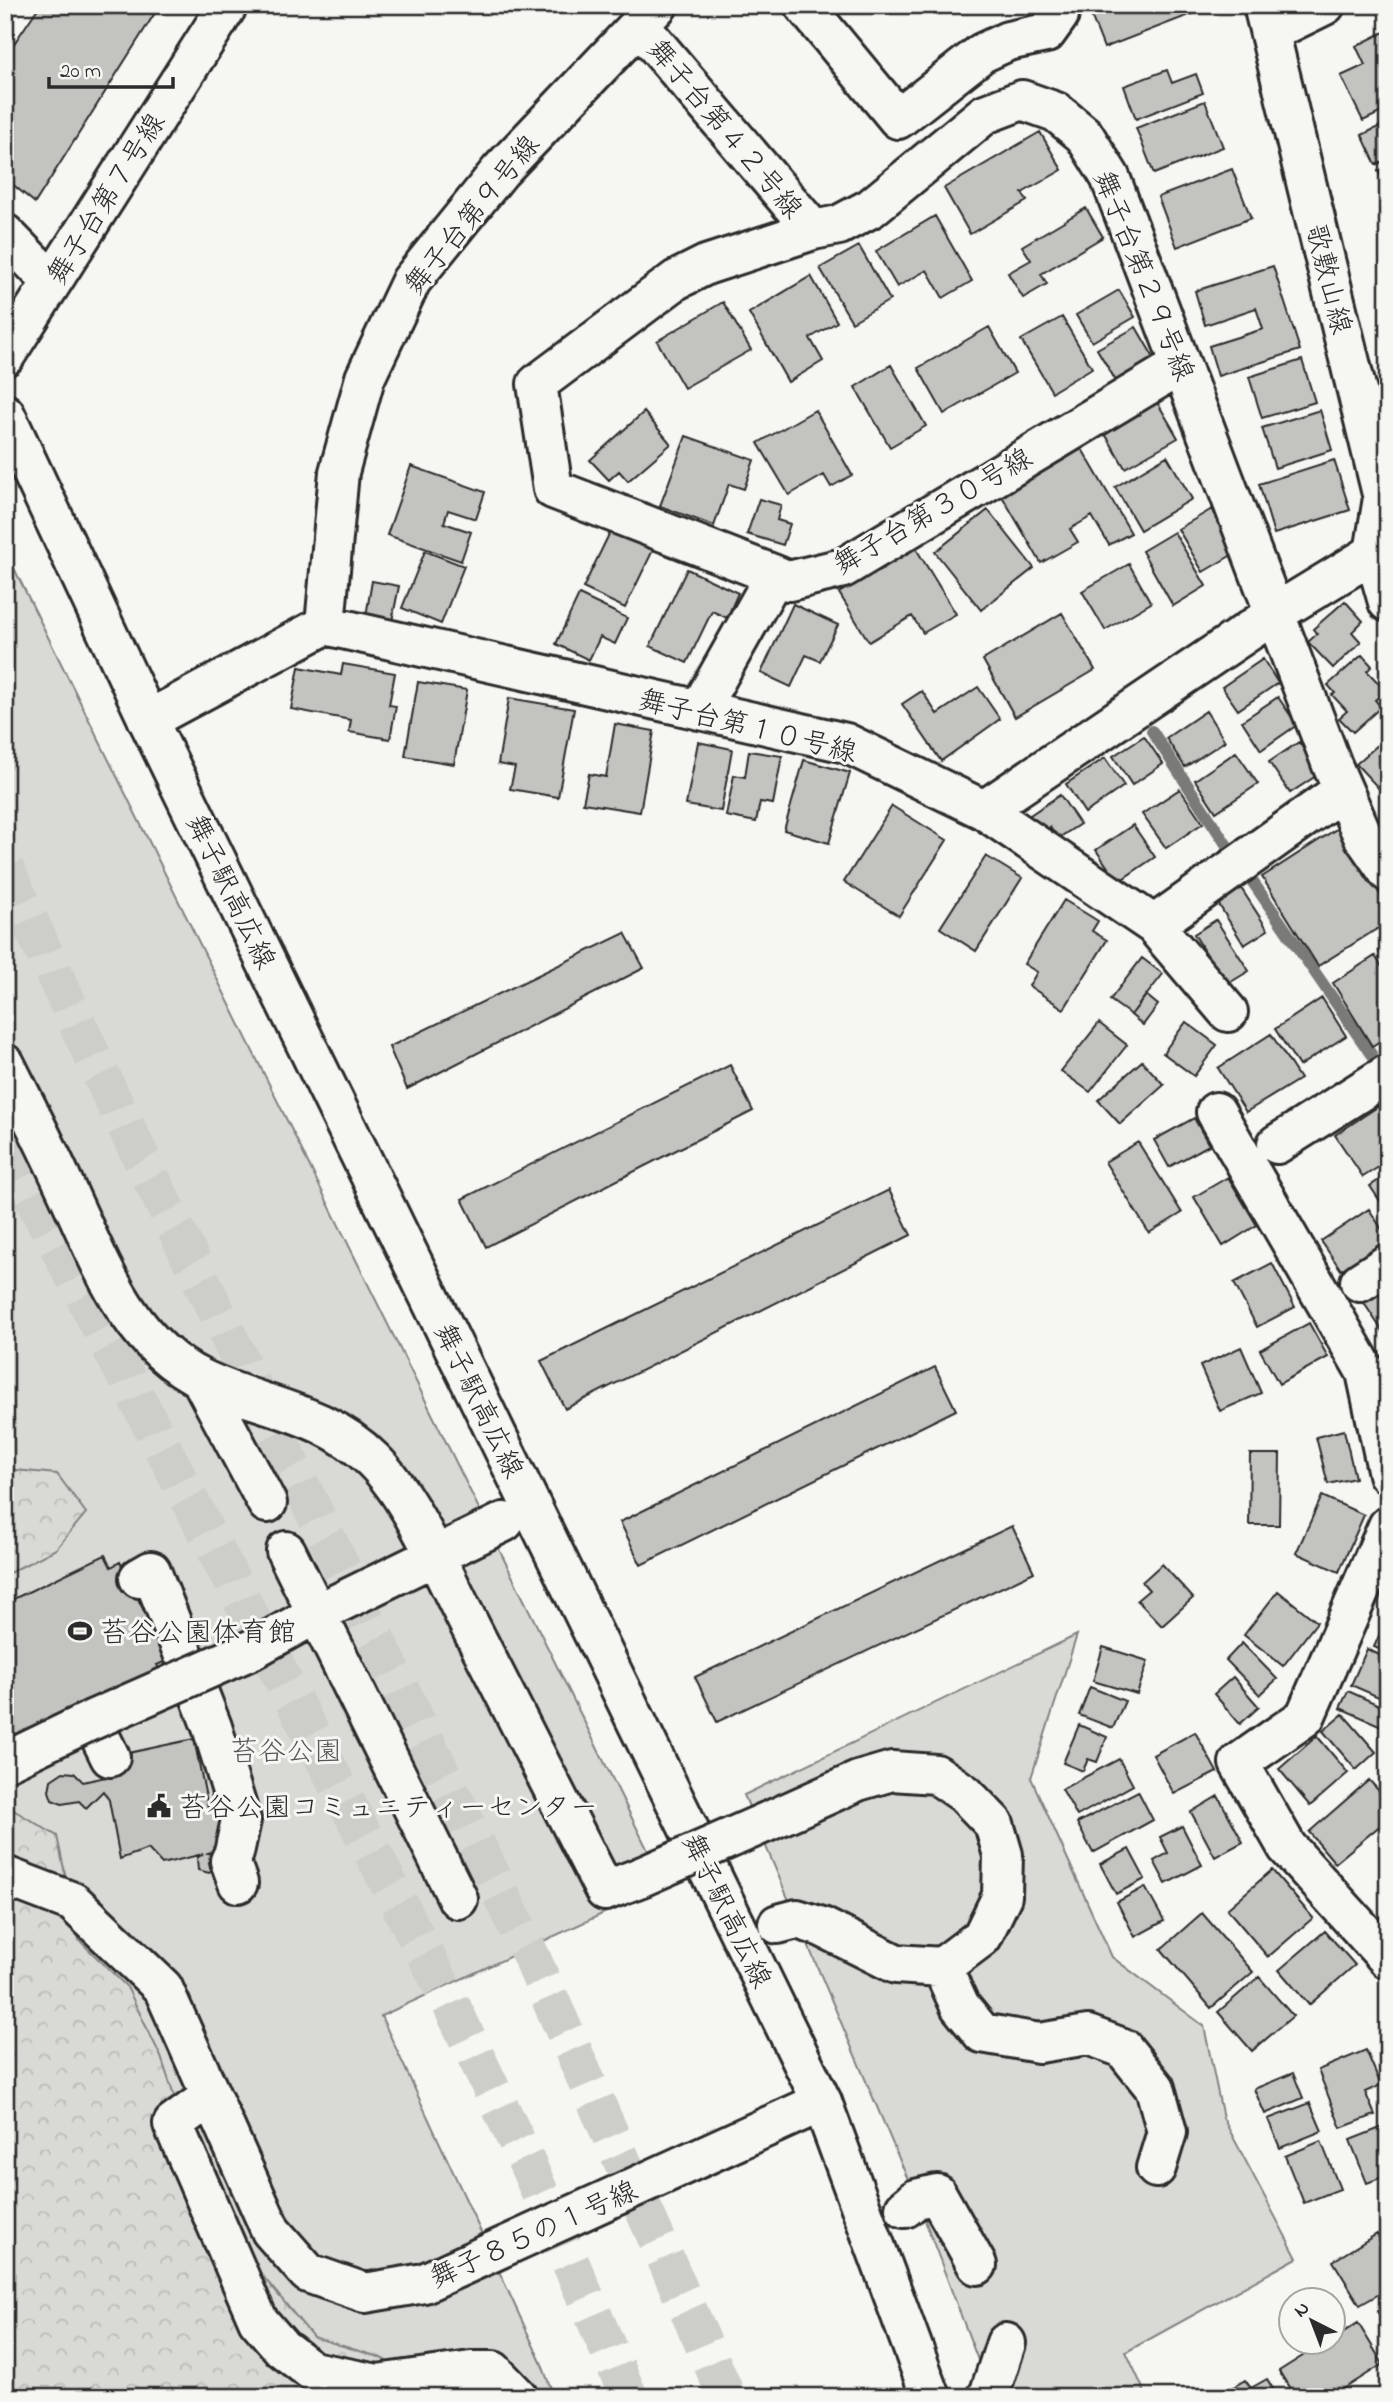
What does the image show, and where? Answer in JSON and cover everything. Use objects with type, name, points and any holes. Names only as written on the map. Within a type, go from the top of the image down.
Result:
[{"type":"street","name":"舞子台第７号線","points":[[5,356],[228,5]]},
{"type":"street","points":[[804,5],[898,119],[982,53],[1008,41],[1046,33],[1059,15],[1060,5]]},
{"type":"street","points":[[1266,19],[1325,5]]},
{"type":"street","name":"舞子台第４２号線","points":[[648,15],[813,230]]},
{"type":"street","name":"舞子台第９号線","points":[[325,625],[339,472],[365,378],[411,281],[500,171],[648,15]]},
{"type":"street","name":"歌敷山線","points":[[1266,19],[1382,498],[1374,554]]},
{"type":"street","name":"舞子台第２９号線","points":[[775,575],[553,489],[537,384],[676,280],[705,265],[813,230],[839,225],[872,208],[985,114],[1022,100],[1056,112],[1084,135],[1110,177],[1343,790],[1363,836],[1388,872]]},
{"type":"street","points":[[5,234],[52,282]]},
{"type":"street","name":"舞子台第３０号線","points":[[775,575],[789,581],[843,568],[1181,365]]},
{"type":"street","name":"舞子駅高広線","points":[[5,414],[148,720],[822,2102],[932,2397]]},
{"type":"street","points":[[984,810],[1274,614],[1374,554],[1388,602]]},
{"type":"street","points":[[699,710],[775,575]]},
{"type":"street","points":[[148,720],[325,625]]},
{"type":"street","name":"舞子台第１０号線","points":[[325,625],[846,743],[984,810],[1154,925],[1228,1012]]},
{"type":"street","points":[[1154,925],[1343,790]]},
{"type":"street","points":[[5,1064],[114,1292],[164,1355],[201,1379],[314,1419],[342,1434],[374,1461],[402,1498],[434,1554],[605,1891],[858,1781],[892,1771],[936,1774],[965,1794],[994,1824],[1003,1856],[1002,1896],[982,1937],[942,1967],[895,1964],[822,1927],[797,1919],[778,1924]]},
{"type":"street","points":[[1277,1144],[1388,1074]]},
{"type":"street","points":[[1216,1112],[1366,1372],[1388,1474]]},
{"type":"street","points":[[201,1379],[267,1503]]},
{"type":"street","points":[[5,1762],[92,1720],[253,1649],[434,1554],[504,1522]]},
{"type":"street","points":[[1388,1527],[1305,1717],[1239,1763],[1287,1847],[1388,1959]]},
{"type":"street","points":[[286,1551],[458,1899]]},
{"type":"street","points":[[139,1578],[151,1571],[212,1727],[241,1820],[230,1861],[238,1883]]},
{"type":"street","points":[[92,1720],[110,1757]]},
{"type":"street","name":"舞子８５の１号線","points":[[5,1876],[73,1902],[163,1988],[271,2231],[308,2273],[365,2293],[424,2283],[822,2102]]},
{"type":"street","points":[[942,1967],[960,2006],[982,2034],[1040,2043],[1088,2035],[1123,2048],[1155,2088],[1167,2132],[1156,2168]]},
{"type":"street","points":[[211,2096],[173,2124],[258,2320],[282,2348],[312,2371],[377,2384],[471,2371],[493,2371],[519,2397]]},
{"type":"street","points":[[905,2207],[916,2199],[937,2194],[978,2265]]},
{"type":"street","points":[[987,2397],[1006,2343]]},
{"type":"green space","name":"苔谷公園","points":[[5,550],[665,1885],[381,2016],[541,2362],[554,2397],[5,2397]]},
{"type":"green space","points":[[5,1469],[57,1474],[86,1513],[56,1549],[5,1575]]},
{"type":"green space","points":[[1077,1635],[1031,1778],[1112,1957],[1204,2026],[1223,2118],[1297,2258],[1126,2352],[1147,2397],[992,2397],[921,2210],[744,1795]]},
{"type":"green space","points":[[5,1805],[57,1836],[79,1940],[127,1987],[161,2057],[185,2129],[229,2235],[313,2337],[379,2357],[453,2397],[5,2397]]},
{"type":"building","points":[[40,5],[160,5],[35,203],[5,178],[5,57]]},
{"type":"building","points":[[1087,5],[1194,5],[1197,12],[1104,48]]},
{"type":"building","points":[[1388,30],[1388,109],[1363,121],[1341,76],[1365,65],[1356,46]]},
{"type":"building","points":[[1167,70],[1172,83],[1196,74],[1203,93],[1136,119],[1124,86]]},
{"type":"building","points":[[1205,101],[1223,147],[1154,174],[1136,128]]},
{"type":"building","points":[[1388,122],[1388,159],[1376,165],[1362,135]]},
{"type":"building","points":[[1040,132],[1062,170],[1022,193],[1027,201],[970,234],[944,188]]},
{"type":"building","points":[[1388,167],[1388,190],[1378,171]]},
{"type":"building","points":[[1232,169],[1251,218],[1177,247],[1158,197]]},
{"type":"building","points":[[1086,208],[1103,237],[1041,274],[1047,284],[1023,298],[1008,273],[1031,260],[1022,246]]},
{"type":"building","points":[[935,216],[972,281],[943,298],[927,270],[897,287],[876,251]]},
{"type":"building","points":[[859,246],[890,300],[852,322],[820,268]]},
{"type":"building","points":[[1273,266],[1300,350],[1218,376],[1209,346],[1263,329],[1256,308],[1205,325],[1195,291]]},
{"type":"building","points":[[811,276],[837,322],[810,338],[823,361],[788,382],[749,313]]},
{"type":"building","points":[[1119,290],[1135,317],[1092,342],[1076,315]]},
{"type":"building","points":[[723,302],[751,350],[684,388],[657,341]]},
{"type":"building","points":[[1062,317],[1092,368],[1052,392],[1021,340]]},
{"type":"building","points":[[989,327],[1015,373],[944,414],[918,368]]},
{"type":"building","points":[[1136,327],[1154,358],[1116,381],[1097,349]]},
{"type":"building","points":[[1302,360],[1315,402],[1262,418],[1249,377]]},
{"type":"building","points":[[891,365],[926,426],[890,447],[855,387]]},
{"type":"building","points":[[1157,402],[1178,438],[1125,468],[1104,432]]},
{"type":"building","points":[[815,410],[852,475],[831,487],[824,475],[789,495],[758,443]]},
{"type":"building","points":[[1320,410],[1332,450],[1275,468],[1262,428]]},
{"type":"building","points":[[644,412],[671,444],[628,481],[619,471],[609,480],[590,460]]},
{"type":"building","points":[[686,436],[754,460],[744,489],[729,484],[714,526],[660,506]]},
{"type":"building","points":[[1082,449],[1131,533],[1109,545],[1092,516],[1070,529],[1078,542],[1041,563],[1002,496]]},
{"type":"building","points":[[1167,456],[1192,499],[1140,530],[1115,487]]},
{"type":"building","points":[[1334,460],[1350,510],[1274,534],[1259,484]]},
{"type":"building","points":[[411,466],[485,492],[476,519],[448,510],[444,523],[471,532],[461,561],[387,535]]},
{"type":"building","points":[[759,499],[781,505],[777,520],[790,524],[783,545],[747,534]]},
{"type":"building","points":[[1212,509],[1237,552],[1203,572],[1178,529]]},
{"type":"building","points":[[988,510],[1034,568],[981,610],[935,552]]},
{"type":"building","points":[[612,528],[654,548],[625,608],[583,588]]},
{"type":"building","points":[[1174,532],[1206,586],[1173,606],[1142,551]]},
{"type":"building","points":[[915,547],[956,614],[923,633],[912,616],[869,642],[839,593]]},
{"type":"building","points":[[425,551],[464,566],[441,624],[402,608]]},
{"type":"building","points":[[1129,564],[1151,603],[1105,630],[1082,591]]},
{"type":"building","points":[[687,569],[738,593],[727,618],[712,611],[687,663],[650,646]]},
{"type":"building","points":[[372,581],[399,586],[392,621],[366,616]]},
{"type":"building","points":[[579,595],[627,618],[615,644],[600,637],[589,660],[556,644]]},
{"type":"building","points":[[1345,601],[1363,621],[1352,632],[1361,642],[1333,668],[1308,642],[1317,634],[1313,629]]},
{"type":"building","points":[[793,604],[838,625],[820,661],[806,655],[791,687],[761,673]]},
{"type":"building","points":[[1062,613],[1095,670],[1015,717],[983,660]]},
{"type":"building","points":[[1362,655],[1372,666],[1367,671],[1386,691],[1375,700],[1381,707],[1353,732],[1339,718],[1347,711],[1332,695],[1335,693],[1328,685]]},
{"type":"building","points":[[1263,659],[1278,683],[1238,710],[1222,687]]},
{"type":"building","points":[[343,664],[395,673],[389,705],[396,706],[390,739],[349,732],[351,720],[291,709],[299,667],[341,675]]},
{"type":"building","points":[[418,682],[467,690],[454,764],[405,756]]},
{"type":"building","points":[[978,687],[1000,719],[941,761],[902,704],[922,691],[937,714]]},
{"type":"building","points":[[1278,697],[1297,725],[1261,750],[1242,721]]},
{"type":"building","points":[[509,698],[574,709],[558,797],[510,789],[515,767],[498,764]]},
{"type":"building","points":[[1206,711],[1225,741],[1185,767],[1166,738]]},
{"type":"building","points":[[615,724],[654,731],[640,812],[583,803],[589,774],[606,777]]},
{"type":"building","points":[[1144,736],[1163,764],[1132,785],[1113,756]]},
{"type":"building","points":[[1388,736],[1388,789],[1383,793],[1356,764]]},
{"type":"building","points":[[698,742],[732,749],[721,811],[686,805]]},
{"type":"building","points":[[1299,742],[1319,774],[1290,793],[1269,762]]},
{"type":"building","points":[[749,751],[782,756],[773,804],[760,802],[756,822],[726,816],[734,775],[745,777]]},
{"type":"building","points":[[1236,752],[1258,784],[1216,812],[1195,780]]},
{"type":"building","points":[[1105,758],[1124,786],[1085,813],[1066,784]]},
{"type":"building","points":[[804,760],[850,773],[829,843],[784,830]]},
{"type":"building","points":[[1180,789],[1203,823],[1166,848],[1142,814]]},
{"type":"building","points":[[1060,795],[1080,824],[1057,839],[1050,827],[1039,835],[1027,817]]},
{"type":"building","points":[[892,806],[947,840],[899,916],[844,882]]},
{"type":"building","points":[[1133,825],[1155,857],[1118,882],[1096,850]]},
{"type":"building","points":[[1338,828],[1388,907],[1388,922],[1318,966],[1262,877]]},
{"type":"building","points":[[986,856],[1022,878],[976,951],[940,928]]},
{"type":"building","points":[[1239,885],[1268,930],[1244,945],[1216,900]]},
{"type":"building","points":[[1064,900],[1098,921],[1092,931],[1107,940],[1064,1009],[1029,986],[1037,972],[1024,964]]},
{"type":"building","points":[[1216,920],[1249,971],[1226,985],[1194,934]]},
{"type":"building","points":[[625,933],[644,968],[407,1089],[389,1047]]},
{"type":"building","points":[[1388,945],[1388,965],[1379,951]]},
{"type":"building","points":[[1375,956],[1388,976],[1388,1036],[1372,1046],[1333,983]]},
{"type":"building","points":[[1142,958],[1163,974],[1131,1015],[1110,1000]]},
{"type":"building","points":[[1146,995],[1158,1005],[1143,1025],[1131,1015]]},
{"type":"building","points":[[1322,998],[1346,1036],[1299,1066],[1275,1029]]},
{"type":"building","points":[[1186,1022],[1217,1045],[1194,1076],[1163,1053]]},
{"type":"building","points":[[1099,1023],[1127,1045],[1090,1092],[1061,1071]]},
{"type":"building","points":[[1271,1034],[1300,1079],[1246,1112],[1218,1068]]},
{"type":"building","points":[[1142,1061],[1164,1085],[1120,1124],[1098,1100]]},
{"type":"building","points":[[730,1065],[753,1111],[486,1247],[462,1199]]},
{"type":"building","points":[[1388,1100],[1388,1161],[1363,1177],[1335,1135]]},
{"type":"building","points":[[1194,1118],[1209,1145],[1169,1167],[1154,1140]]},
{"type":"building","points":[[1138,1142],[1182,1213],[1149,1233],[1105,1162]]},
{"type":"building","points":[[1388,1174],[1388,1213],[1370,1186]]},
{"type":"building","points":[[1228,1177],[1257,1225],[1223,1246],[1194,1197]]},
{"type":"building","points":[[889,1190],[911,1235],[565,1409],[541,1361]]},
{"type":"building","points":[[1369,1209],[1388,1239],[1341,1270],[1321,1241]]},
{"type":"building","points":[[1272,1263],[1295,1307],[1257,1327],[1234,1283]]},
{"type":"building","points":[[1388,1287],[1388,1337],[1387,1338],[1364,1303]]},
{"type":"building","points":[[1309,1323],[1328,1357],[1279,1384],[1260,1350]]},
{"type":"building","points":[[1241,1347],[1261,1393],[1220,1411],[1200,1366]]},
{"type":"building","points":[[935,1367],[956,1410],[641,1565],[620,1522]]},
{"type":"building","points":[[1344,1430],[1355,1478],[1328,1484],[1316,1437]]},
{"type":"building","points":[[1250,1454],[1280,1454],[1279,1525],[1249,1525]]},
{"type":"building","points":[[1322,1496],[1364,1515],[1339,1572],[1296,1553]]},
{"type":"building","points":[[1012,1526],[1034,1572],[717,1722],[695,1677]]},
{"type":"building","name":"苔谷公園体育館","points":[[105,1555],[111,1567],[120,1562],[168,1660],[157,1665],[161,1671],[5,1746],[5,1603]]},
{"type":"building","points":[[1162,1564],[1193,1598],[1162,1626],[1137,1600],[1149,1590],[1142,1582]]},
{"type":"building","points":[[1278,1591],[1317,1622],[1283,1666],[1244,1635]]},
{"type":"building","points":[[1382,1629],[1388,1631],[1388,1653],[1374,1647]]},
{"type":"building","points":[[1242,1643],[1277,1679],[1260,1695],[1226,1660]]},
{"type":"building","points":[[1103,1647],[1148,1661],[1137,1694],[1093,1681]]},
{"type":"building","points":[[1367,1649],[1388,1659],[1388,1701],[1351,1685]]},
{"type":"building","points":[[1233,1677],[1259,1707],[1240,1724],[1214,1694]]},
{"type":"building","points":[[1090,1687],[1125,1701],[1113,1728],[1079,1715]]},
{"type":"building","points":[[1348,1691],[1388,1709],[1386,1728],[1340,1708]]},
{"type":"building","points":[[1343,1714],[1376,1752],[1356,1770],[1323,1731]]},
{"type":"building","points":[[1079,1725],[1107,1737],[1097,1762],[1088,1759],[1083,1771],[1063,1763]]},
{"type":"building","points":[[1195,1732],[1217,1772],[1174,1794],[1153,1755]]},
{"type":"building","points":[[1317,1736],[1348,1773],[1310,1806],[1279,1769]]},
{"type":"building","name":"苔谷公園コミュニティーセンター","points":[[194,1739],[208,1807],[216,1809],[227,1818],[214,1851],[208,1853],[216,1855],[217,1867],[209,1873],[198,1870],[197,1858],[203,1854],[162,1864],[148,1849],[120,1859],[109,1800],[103,1791],[86,1808],[79,1801],[62,1804],[52,1800],[49,1791],[51,1780],[63,1772],[74,1773],[83,1782],[106,1777],[105,1758]]},
{"type":"building","points":[[1119,1759],[1133,1785],[1077,1816],[1062,1789]]},
{"type":"building","points":[[1369,1780],[1388,1801],[1388,1819],[1335,1863],[1309,1832]]},
{"type":"building","points":[[1138,1791],[1153,1820],[1093,1853],[1077,1823]]},
{"type":"building","points":[[1218,1796],[1243,1842],[1215,1857],[1191,1812]]},
{"type":"building","points":[[1182,1826],[1202,1865],[1166,1884],[1154,1861],[1168,1853],[1160,1837]]},
{"type":"building","points":[[1129,1849],[1145,1879],[1116,1894],[1100,1864]]},
{"type":"building","points":[[1272,1870],[1313,1918],[1268,1957],[1227,1909]]},
{"type":"building","points":[[1145,1887],[1164,1921],[1135,1937],[1117,1902]]},
{"type":"building","points":[[1202,1913],[1253,1972],[1211,2008],[1161,1949]]},
{"type":"building","points":[[1325,1931],[1355,1965],[1309,2005],[1279,1970]]},
{"type":"building","points":[[1259,1977],[1293,2016],[1252,2051],[1218,2012]]},
{"type":"building","points":[[1366,2050],[1381,2085],[1365,2092],[1375,2115],[1341,2128],[1318,2070]]},
{"type":"building","points":[[1293,2073],[1303,2098],[1265,2114],[1254,2089]]},
{"type":"building","points":[[1310,2103],[1322,2131],[1280,2148],[1268,2119]]},
{"type":"building","points":[[1388,2125],[1388,2175],[1367,2183],[1350,2140]]},
{"type":"building","points":[[1321,2141],[1340,2189],[1304,2203],[1285,2156]]},
{"type":"building","points":[[1377,2234],[1388,2253],[1388,2289],[1360,2305],[1333,2261]]},
{"type":"building","points":[[1388,2305],[1388,2329],[1377,2311]]},
{"type":"building","points":[[1358,2323],[1383,2364],[1331,2397],[1295,2397],[1279,2371],[1303,2356],[1348,2356],[1348,2329]]},
{"type":"building","points":[[1267,2379],[1278,2397],[1238,2397],[1251,2388]]},
{"type":"building","points":[[1245,2380],[1251,2388],[1238,2397],[1217,2397]]},
{"type":"waterway","points":[[1152,731],[1228,847]]},
{"type":"waterway","points":[[1250,878],[1371,1054]]},
{"type":"tunnel","points":[[5,868],[110,1094],[531,1956],[727,2397]]},
{"type":"tunnel","points":[[5,1144],[446,1994],[527,2163],[629,2397]]},
{"type":"place","name":"苔谷公園体育館","points":[[80,1631]]},
{"type":"place","name":"苔谷公園コミュニティーセンター","points":[[159,1806]]}]
